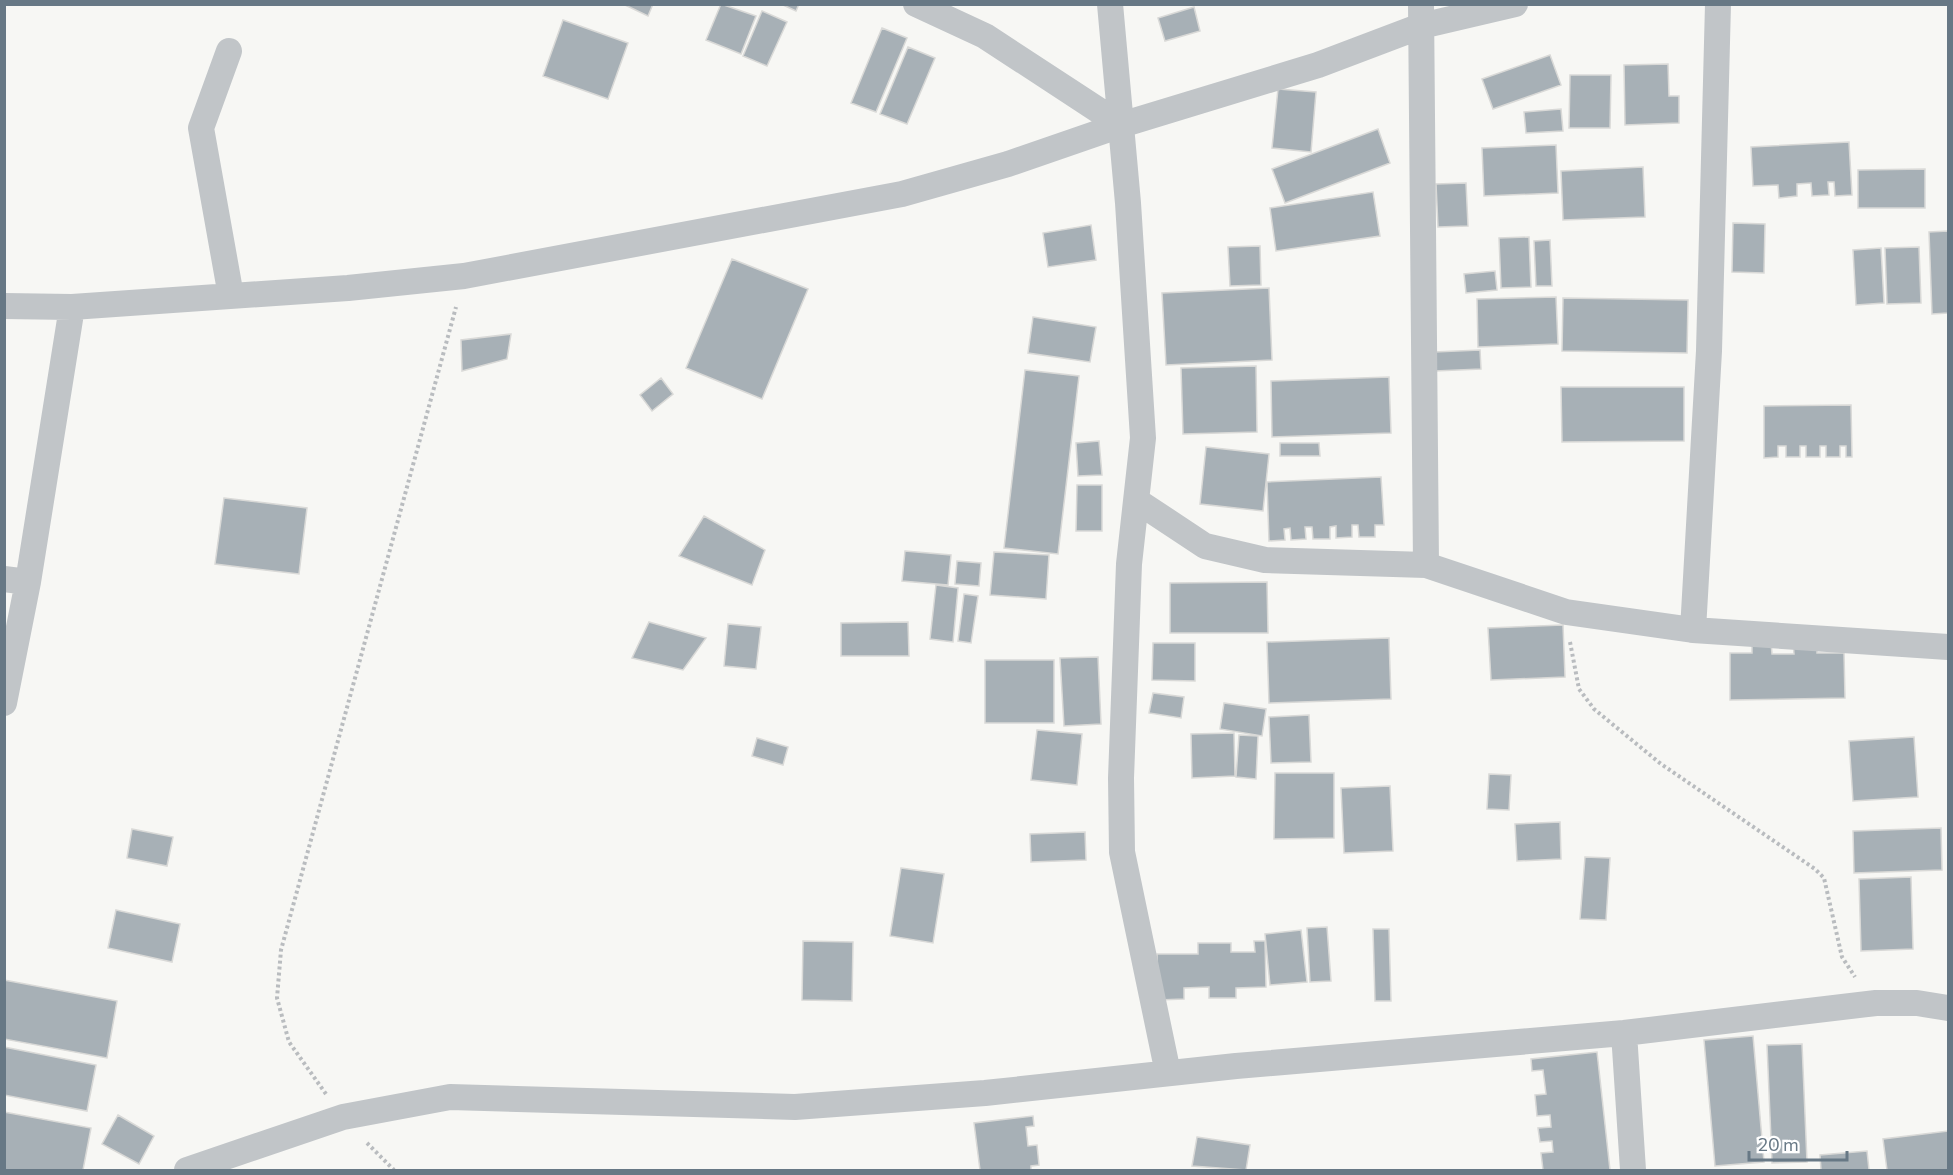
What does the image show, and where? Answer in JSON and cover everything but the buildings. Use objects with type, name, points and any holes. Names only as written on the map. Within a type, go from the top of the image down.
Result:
[{"type":"street","points":[[916,4],[985,36],[1120,125]]},
{"type":"street","points":[[1110,4],[1135,291],[1143,438],[1129,564],[1120,778],[1122,852],[1168,1073]]},
{"type":"street","points":[[4,306],[72,307],[464,276],[903,194],[1008,164],[1120,125],[1318,65],[1421,15],[1515,4]]},
{"type":"street","points":[[1693,630],[1709,351],[1718,4]]},
{"type":"street","points":[[1421,15],[1426,566]]},
{"type":"street","points":[[230,51],[201,128],[231,296]]},
{"type":"street","points":[[4,703],[16,581],[72,307]]},
{"type":"street","points":[[1137,501],[1205,546],[1264,560],[1426,566],[1566,612],[1693,630],[1948,647]]},
{"type":"street","points":[[187,1170],[343,1117],[450,1097],[795,1107],[985,1093],[1168,1073],[1624,1033],[1876,1003],[1917,1003],[1948,1008]]},
{"type":"street","points":[[1624,1033],[1633,1170]]},
{"type":"path","points":[[394,1170],[343,1117],[289,1042],[277,998],[281,950],[464,276]]},
{"type":"path","points":[[1566,612],[1579,689],[1594,709],[1661,764],[1815,869],[1824,878],[1842,957],[1876,1003]]}]
